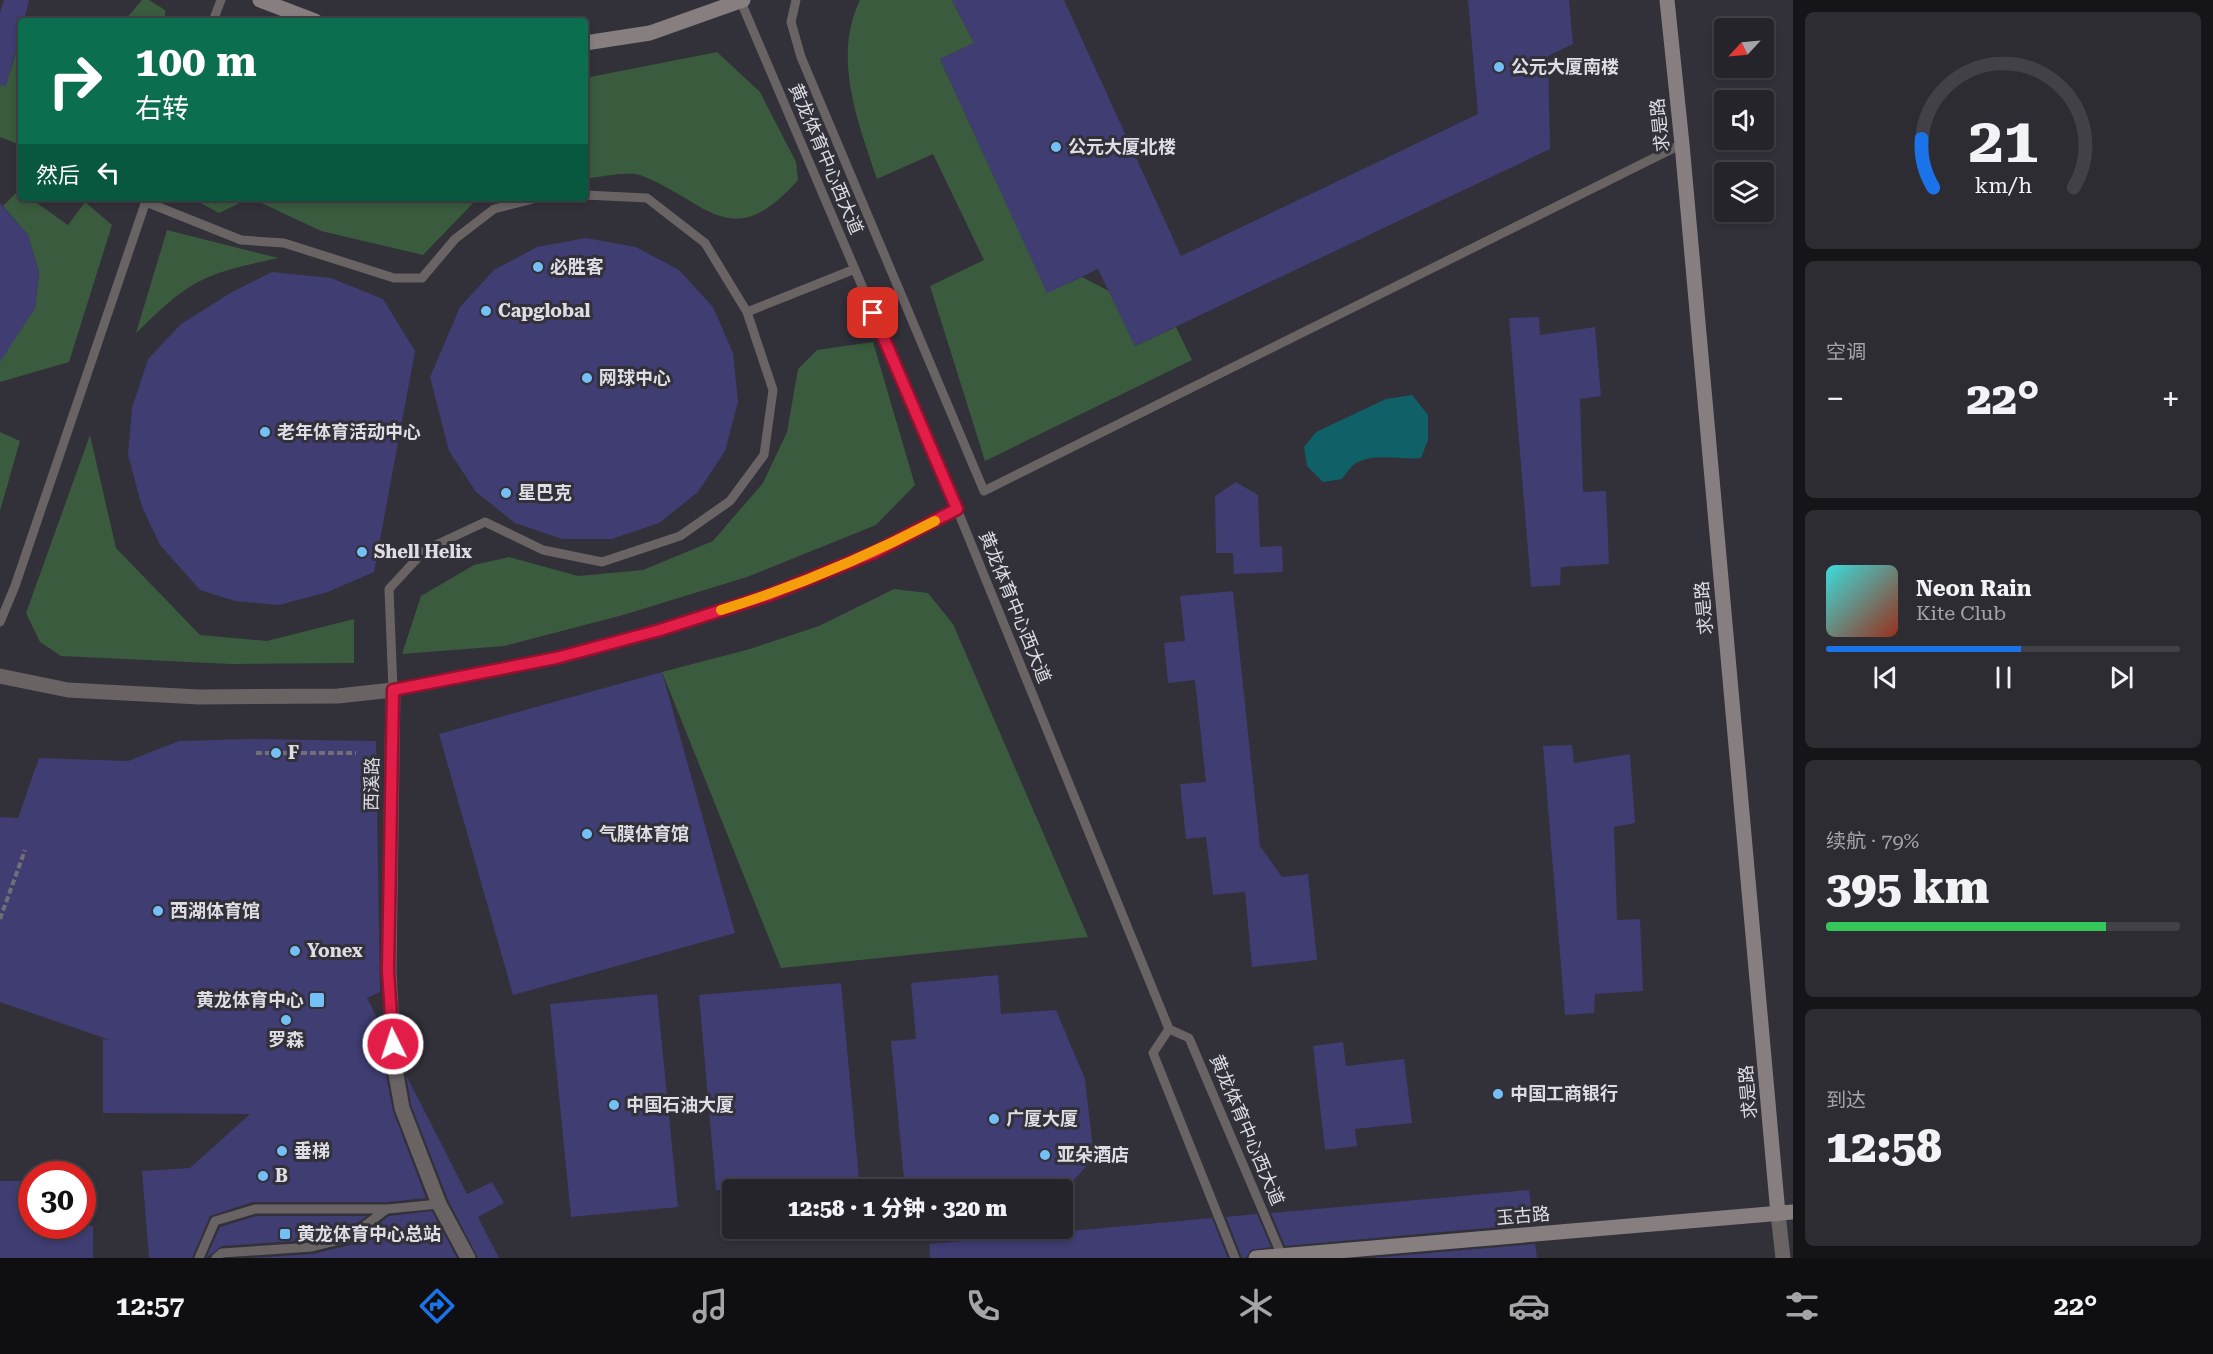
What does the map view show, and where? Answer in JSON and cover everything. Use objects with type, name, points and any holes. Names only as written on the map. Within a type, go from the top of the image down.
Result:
[{"type":"main road","points":[[260,0],[307,18]]},
{"type":"main road","name":"求是路","points":[[1666,0],[1682,144],[1785,1213]]},
{"type":"main road","points":[[588,42],[650,33],[742,1]]},
{"type":"main road","name":"玉古路","points":[[1256,1258],[1785,1213]]},
{"type":"street","points":[[0,676],[68,690],[200,697],[338,696],[393,690]]},
{"type":"street","name":"西溪路","points":[[393,690],[388,971],[394,1063],[402,1108],[439,1204],[468,1258]]},
{"type":"street","points":[[1782,1255],[1785,1213]]},
{"type":"lane","points":[[214,18],[221,0]]},
{"type":"lane","points":[[796,0],[791,22],[801,57],[984,491],[1682,144]]},
{"type":"lane","name":"黄龙体育中心西大道","points":[[742,1],[957,509],[1169,1029],[1189,1038],[1282,1256]]},
{"type":"lane","points":[[588,195],[647,198],[705,243],[747,312],[773,390],[764,455],[729,501],[680,536],[602,562],[543,550],[485,522],[425,550],[389,589],[393,690],[556,658],[660,630],[769,595],[875,552],[957,509]]},
{"type":"lane","points":[[0,622],[15,586],[146,201]]},
{"type":"lane","points":[[148,201],[241,240],[284,243],[394,278],[422,278],[455,239],[494,210],[526,201]]},
{"type":"lane","points":[[494,201],[494,210]]},
{"type":"lane","points":[[747,312],[855,269]]},
{"type":"lane","points":[[1169,1029],[1153,1053],[1235,1258]]},
{"type":"lane","points":[[199,1258],[215,1221],[246,1211],[255,1209],[388,1209],[439,1204]]},
{"type":"lane","points":[[216,1258],[222,1253],[312,1246],[348,1238],[388,1209]]},
{"type":"path","points":[[256,753],[356,753]]},
{"type":"path","points":[[0,920],[25,850]]},
{"type":"green space","points":[[142,0],[149,0],[165,10],[165,18],[127,18]]},
{"type":"green space","points":[[860,0],[952,0],[974,43],[940,59],[1047,292],[1082,277],[1109,291],[1135,346],[1176,327],[1192,360],[985,461],[930,286],[984,260],[933,154],[877,179],[856,113],[848,67],[848,44],[852,22]]},
{"type":"green space","points":[[18,43],[18,144],[0,137],[0,67],[11,70]]},
{"type":"green space","points":[[717,52],[760,92],[796,162],[798,180],[775,203],[755,215],[736,219],[719,216],[640,175],[621,174],[588,179],[588,77]]},
{"type":"green space","points":[[18,191],[18,201],[34,201],[68,225],[85,202],[112,225],[69,362],[0,382],[0,359],[35,308],[39,273],[28,235],[3,206]]},
{"type":"green space","points":[[197,201],[244,201],[219,213]]},
{"type":"green space","points":[[257,201],[475,201],[423,255],[321,231]]},
{"type":"green space","points":[[167,230],[278,258],[207,277],[173,299],[136,333]]},
{"type":"green space","points":[[873,342],[915,485],[876,525],[747,577],[623,615],[504,646],[402,654],[421,596],[474,565],[509,557],[578,576],[643,570],[713,541],[763,483],[787,432],[798,369],[817,350]]},
{"type":"green space","points":[[0,432],[20,441],[0,511]]},
{"type":"green space","points":[[90,435],[116,548],[200,635],[267,641],[354,619],[354,663],[231,664],[61,656],[40,642],[26,613]]},
{"type":"green space","points":[[894,589],[928,593],[953,624],[1088,937],[781,968],[662,672],[750,649],[819,626]]},
{"type":"water","points":[[1412,395],[1428,415],[1428,440],[1421,458],[1365,459],[1354,465],[1342,479],[1323,482],[1307,466],[1304,447],[1316,432],[1386,399]]},
{"type":"building","points":[[4,0],[29,0],[25,18],[18,18],[18,43],[6,86],[0,85],[0,13]]},
{"type":"building","points":[[952,0],[1064,0],[1181,256],[1478,114],[1468,0],[1569,0],[1573,44],[1548,56],[1550,149],[1135,346],[1098,269],[1047,293],[940,59],[974,43]]},
{"type":"building","points":[[0,203],[28,235],[39,273],[35,308],[0,362]]},
{"type":"building","name":"网球中心","points":[[586,238],[636,247],[679,270],[713,307],[733,353],[738,402],[725,451],[698,492],[659,523],[612,539],[562,539],[515,523],[476,492],[449,451],[430,377],[460,307],[494,270],[537,247]]},
{"type":"building","name":"老年体育活动中心","points":[[272,272],[331,278],[383,299],[415,351],[374,572],[328,592],[279,605],[235,601],[200,590],[160,545],[142,507],[128,455],[132,408],[148,359],[181,324],[232,292]]},
{"type":"building","points":[[1539,317],[1540,335],[1595,327],[1601,396],[1580,399],[1583,492],[1606,491],[1609,564],[1561,567],[1560,585],[1531,587],[1509,318]]},
{"type":"building","points":[[1236,482],[1258,495],[1260,547],[1282,546],[1283,572],[1234,574],[1233,553],[1216,553],[1215,496]]},
{"type":"building","points":[[1233,591],[1260,846],[1282,877],[1308,874],[1317,960],[1252,967],[1245,892],[1213,895],[1206,837],[1186,839],[1180,784],[1206,782],[1195,680],[1168,683],[1164,643],[1185,641],[1180,596]]},
{"type":"building","name":"气膜体育馆","points":[[662,672],[735,933],[513,995],[439,734]]},
{"type":"building","name":"黄龙体育中心","points":[[249,739],[376,741],[380,992],[367,998],[382,1028],[384,1065],[393,1111],[426,1198],[388,1202],[253,1202],[210,1216],[192,1258],[149,1258],[142,1171],[190,1168],[250,1114],[103,1113],[103,1039],[110,1040],[0,1002],[0,817],[18,818],[39,758],[128,761],[179,741]]},
{"type":"building","points":[[1572,745],[1574,763],[1630,754],[1635,823],[1614,827],[1617,920],[1640,919],[1643,991],[1595,994],[1594,1013],[1565,1015],[1543,746]]},
{"type":"building","name":"广厦大厦","points":[[998,975],[1001,1014],[1056,1010],[1085,1079],[1094,1158],[1073,1181],[1073,1179],[904,1179],[891,1041],[916,1039],[911,983]]},
{"type":"building","points":[[841,983],[859,1179],[722,1179],[722,1190],[716,1190],[699,995]]},
{"type":"building","name":"中国石油大厦","points":[[657,994],[678,1207],[571,1217],[550,1004]]},
{"type":"building","points":[[1343,1042],[1346,1066],[1404,1059],[1412,1123],[1355,1129],[1357,1146],[1325,1150],[1313,1046]]},
{"type":"building","points":[[406,1075],[467,1194],[492,1182],[504,1203],[478,1217],[499,1258],[478,1258],[448,1200],[411,1105]]},
{"type":"building","points":[[0,1181],[18,1181],[18,1239],[93,1239],[93,1258],[0,1258]]},
{"type":"building","points":[[1529,1190],[1533,1224],[1285,1246],[1271,1213]]},
{"type":"building","points":[[432,1211],[457,1258],[248,1258],[313,1254],[350,1245],[389,1216]]},
{"type":"building","points":[[1257,1214],[1271,1247],[1251,1250],[1246,1258],[1242,1258],[1226,1217]]},
{"type":"building","points":[[256,1216],[367,1216],[345,1232],[311,1240],[222,1246],[206,1258],[220,1227]]},
{"type":"building","points":[[1212,1218],[1228,1258],[930,1258],[929,1244],[983,1239],[1073,1239],[1073,1231]]},
{"type":"building","points":[[1535,1244],[1537,1258],[1370,1258]]},
{"type":"slow traffic","points":[[721,610],[769,595],[875,552],[935,521]]},
{"type":"place","name":"公元大厦南楼","points":[[1499,67]]},
{"type":"place","name":"公元大厦北楼","points":[[1056,147]]},
{"type":"place","name":"必胜客","points":[[538,267]]},
{"type":"place","name":"Capglobal","points":[[486,311]]},
{"type":"place","name":"网球中心","points":[[587,378]]},
{"type":"place","name":"老年体育活动中心","points":[[265,432]]},
{"type":"place","name":"星巴克","points":[[506,493]]},
{"type":"place","name":"Shell Helix","points":[[362,552]]},
{"type":"place","name":"F","points":[[276,753]]},
{"type":"place","name":"气膜体育馆","points":[[587,834]]},
{"type":"place","name":"西湖体育馆","points":[[158,911]]},
{"type":"place","name":"Yonex","points":[[295,951]]},
{"type":"place","name":"黄龙体育中心","points":[[317,1000]]},
{"type":"place","name":"罗森","points":[[286,1020]]},
{"type":"place","name":"中国工商银行","points":[[1498,1094]]},
{"type":"place","name":"中国石油大厦","points":[[614,1105]]},
{"type":"place","name":"广厦大厦","points":[[994,1119]]},
{"type":"place","name":"垂梯","points":[[282,1151]]},
{"type":"place","name":"亚朵酒店","points":[[1045,1155]]},
{"type":"place","name":"B","points":[[263,1176]]},
{"type":"place","name":"黄龙体育中心总站","points":[[285,1234]]},
{"type":"route","points":[[393,1044],[388,971],[393,690],[437,679],[556,658],[660,630],[769,595],[875,552],[957,509],[873,313]]}]
